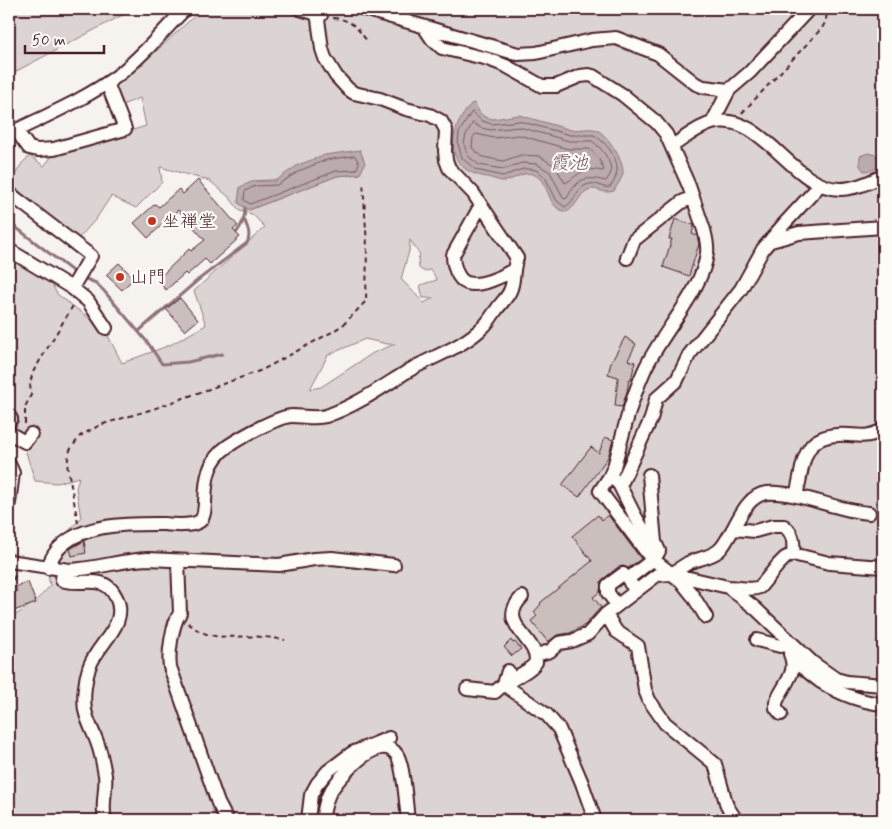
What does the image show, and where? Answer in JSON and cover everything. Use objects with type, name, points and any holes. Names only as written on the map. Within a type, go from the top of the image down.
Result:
[{"type":"street","points":[[107,83],[125,129],[46,150],[29,148],[13,132],[94,92],[107,83],[128,67],[185,9]]},
{"type":"street","points":[[48,568],[55,553],[71,538],[80,533],[127,524],[185,524],[200,521],[203,517],[208,472],[216,457],[225,448],[285,417],[324,416],[356,403],[425,361],[455,348],[484,326],[512,287],[513,270],[517,258],[468,186],[450,168],[446,160],[445,151],[446,130],[441,121],[430,115],[406,109],[380,98],[354,93],[342,84],[325,58],[322,49],[318,19],[319,12],[300,9]]},
{"type":"street","points":[[364,9],[518,54],[536,53],[592,40],[616,38],[658,54],[696,84],[704,87],[729,90]]},
{"type":"street","points":[[712,123],[729,90],[750,72],[809,9]]},
{"type":"street","points":[[424,27],[432,39],[442,48],[488,59],[506,66],[542,86],[556,86],[584,75],[593,76],[623,95],[656,122],[666,134],[672,146],[693,197],[707,242],[707,251],[703,271],[695,287],[644,369],[632,403],[614,467],[614,480],[655,556]]},
{"type":"street","points":[[672,146],[696,130],[712,123],[732,124],[753,132],[772,146],[804,176],[820,185],[847,188],[861,185],[883,176]]},
{"type":"street","points":[[706,617],[681,581],[655,556],[600,491],[614,480],[623,480],[651,419],[656,399],[677,380],[689,355],[741,288],[769,242],[820,185]]},
{"type":"street","points":[[9,193],[91,256],[77,280]]},
{"type":"street","points":[[626,258],[634,240],[682,202],[693,197]]},
{"type":"street","points":[[481,205],[453,255],[457,271],[461,279],[466,283],[485,282],[513,270]]},
{"type":"street","points":[[769,242],[787,235],[799,233],[883,227]]},
{"type":"street","points":[[9,250],[77,280],[94,300],[106,328]]},
{"type":"street","points":[[9,416],[11,420],[9,422]]},
{"type":"street","points":[[796,496],[803,462],[811,446],[817,440],[832,434],[872,436],[883,430]]},
{"type":"street","points":[[9,434],[26,442],[31,434]]},
{"type":"street","points":[[9,464],[13,473],[9,503]]},
{"type":"street","points":[[649,475],[655,556]]},
{"type":"street","points":[[672,574],[687,563],[718,552],[734,529],[748,503],[754,497],[768,493],[796,496],[846,510],[869,512]]},
{"type":"street","points":[[734,529],[755,531],[773,526],[784,526],[794,542],[793,554]]},
{"type":"street","points":[[536,656],[550,651],[559,643],[572,641],[588,634],[606,614],[657,575],[683,575],[728,587],[756,589],[760,587],[785,558],[793,554],[829,562],[883,567]]},
{"type":"street","points":[[636,590],[630,583],[629,578],[637,569],[655,556]]},
{"type":"street","points":[[13,561],[48,568],[79,570],[136,560],[279,565],[319,558],[332,558],[394,565]]},
{"type":"street","points":[[178,561],[180,613],[176,619],[169,654],[170,667],[218,803],[227,820]]},
{"type":"street","points":[[62,569],[62,580],[69,582],[87,580],[105,584],[116,596],[119,604],[119,614],[112,633],[91,662],[85,694],[85,710],[98,743],[105,774],[106,782],[103,797],[105,820]]},
{"type":"street","points":[[618,605],[608,593],[608,585],[622,574]]},
{"type":"street","points":[[728,587],[755,608],[786,642],[836,679],[847,682],[883,685]]},
{"type":"street","points":[[467,689],[495,692],[505,688],[513,679],[532,667],[536,662],[536,656],[514,623],[514,610],[517,602],[522,598]]},
{"type":"street","points":[[606,614],[616,631],[638,646],[645,690],[654,708],[674,731],[715,764],[727,806],[736,820]]},
{"type":"street","points":[[757,640],[780,646],[786,642]]},
{"type":"street","points":[[786,642],[793,660],[820,681],[867,702],[883,704]]},
{"type":"street","points":[[782,714],[776,708],[776,703],[789,681],[793,660]]},
{"type":"street","points":[[505,688],[504,684],[508,670]]},
{"type":"street","points":[[505,688],[546,715],[559,729],[586,793],[595,820]]},
{"type":"street","points":[[308,820],[311,795],[328,771],[352,753],[389,738]]},
{"type":"street","points":[[322,820],[329,795],[352,766],[364,755],[387,748],[393,750],[400,762],[408,820]]},
{"type":"path","points":[[732,124],[822,28],[826,22],[827,14],[825,9]]},
{"type":"path","points":[[319,12],[347,20],[356,26],[367,41]]},
{"type":"path","points":[[80,533],[67,464],[70,450],[80,436],[100,425],[153,409],[262,370],[332,332],[344,324],[366,301],[367,246],[363,181]]},
{"type":"path","points":[[31,434],[24,418],[26,405],[31,395],[32,376],[69,312]]},
{"type":"path","points":[[9,588],[16,575],[13,561]]},
{"type":"path","points":[[180,613],[191,626],[205,635],[217,637],[262,636],[286,640]]},
{"type":"shaded area","points":[[9,9],[134,9],[9,75]]},
{"type":"shaded area","points":[[202,9],[883,9],[883,820],[9,820],[9,618],[31,604],[50,586],[46,563],[50,551],[81,518],[76,488],[79,477],[58,483],[35,481],[19,430],[12,419],[9,423],[9,259],[51,282],[57,294],[105,330],[122,363],[170,345],[206,325],[194,291],[265,227],[252,214],[240,211],[229,197],[210,181],[160,167],[162,182],[136,208],[111,196],[96,219],[77,240],[10,183],[22,163],[30,156],[44,166],[53,155],[146,126],[140,98],[122,105],[114,86],[135,71]],"holes":[[[360,174],[337,176],[249,210],[254,181]],[[410,240],[420,255],[418,258],[419,268],[423,271],[431,270],[437,280],[420,285],[423,298],[433,298],[424,303],[401,279]],[[365,339],[395,344],[373,353],[321,387],[310,389],[328,355]]]},
{"type":"water","name":"霞池","points":[[474,103],[480,113],[485,117],[493,119],[519,115],[571,130],[594,129],[599,131],[609,141],[621,161],[623,173],[621,180],[614,191],[588,190],[566,212],[555,206],[544,184],[535,175],[524,174],[504,181],[473,173],[463,167],[456,158],[454,138],[457,126],[463,115],[471,104]]},
{"type":"water","points":[[360,150],[365,163],[360,174],[337,176],[249,210],[238,203],[240,187],[254,181],[275,181],[298,165],[325,155]]},
{"type":"water","points":[[868,153],[876,155],[881,163],[874,169],[864,171],[861,168],[860,156]]},
{"type":"building","points":[[198,180],[238,226],[233,230],[240,237],[210,264],[205,259],[166,290],[157,280],[189,249],[191,251],[205,240],[178,210],[148,238],[134,223],[155,204],[159,207],[179,189],[183,194]]},
{"type":"building","points":[[675,219],[694,225],[692,234],[697,236],[699,244],[689,276],[663,267],[672,239],[669,239]]},
{"type":"building","name":"山門","points":[[119,263],[134,278],[122,290],[106,275]]},
{"type":"building","points":[[180,298],[198,320],[185,331],[166,309]]},
{"type":"building","points":[[625,337],[636,344],[628,360],[635,362],[622,407],[615,406],[618,377],[608,374],[612,359]]},
{"type":"building","points":[[605,437],[613,440],[608,457],[579,497],[562,485],[591,447],[599,453]]},
{"type":"building","points":[[598,515],[602,520],[608,515],[641,559],[628,568],[618,567],[601,581],[600,592],[593,597],[601,607],[585,625],[570,633],[557,635],[548,642],[531,621],[537,616],[534,612],[540,603],[592,561],[572,536]]},
{"type":"building","points":[[84,541],[86,553],[72,556],[70,549]]},
{"type":"building","points":[[28,582],[36,603],[14,611],[9,594],[17,591],[15,587]]},
{"type":"building","points":[[511,640],[521,649],[512,656],[504,647]]},
{"type":"waterway","points":[[236,233],[243,221],[245,208]]},
{"type":"waterway","points":[[139,331],[198,280],[247,243],[249,235],[245,221]]},
{"type":"waterway","points":[[9,222],[76,274]]},
{"type":"waterway","points":[[81,277],[96,283],[104,291],[148,343],[162,364],[188,362],[222,354]]},
{"type":"place","name":"坐禅堂","points":[[152,221]]},
{"type":"place","name":"山門","points":[[120,277]]}]
